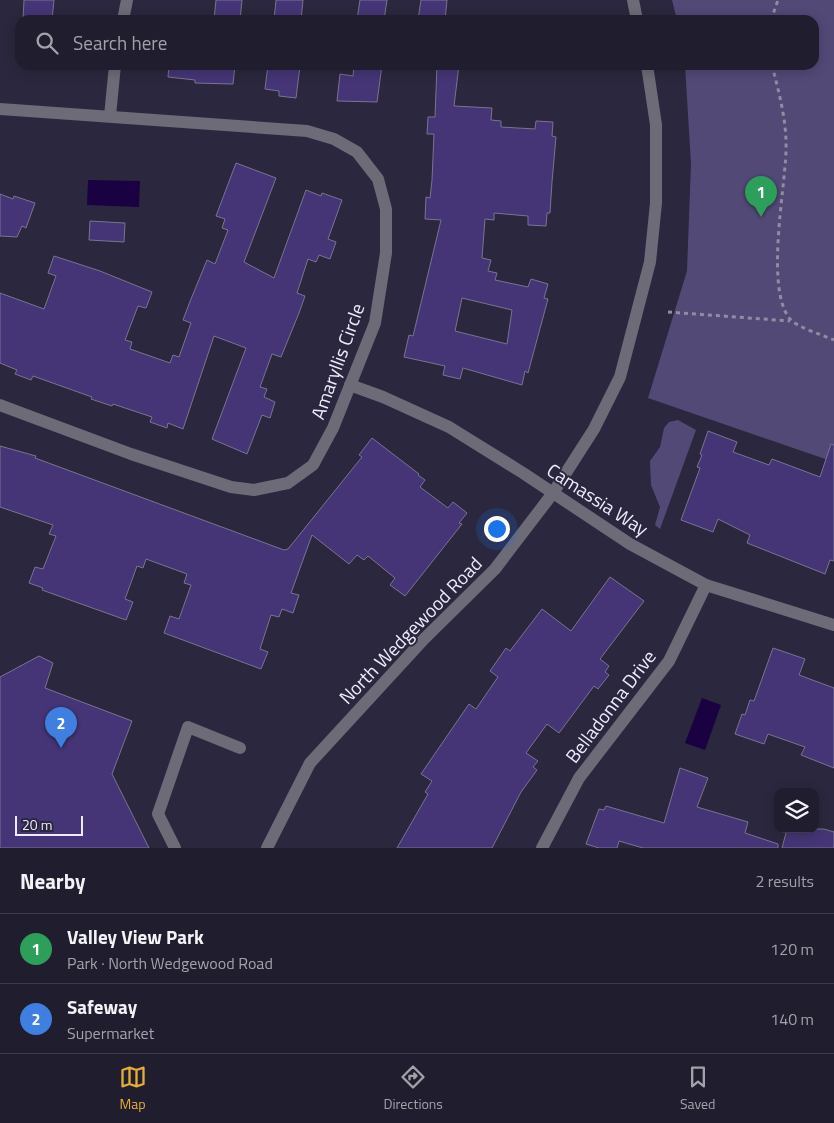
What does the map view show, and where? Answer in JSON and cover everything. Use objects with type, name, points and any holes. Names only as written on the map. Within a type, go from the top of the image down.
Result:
[{"type":"street","points":[[124,15],[127,0]]},
{"type":"street","points":[[633,0],[636,15]]},
{"type":"street","points":[[110,116],[115,70]]},
{"type":"street","name":"North Wedgewood Road","points":[[266,848],[310,763],[424,639],[495,569],[553,493],[594,430],[620,377],[650,262],[656,203],[656,125],[648,70]]},
{"type":"street","name":"Amaryllis Circle","points":[[0,109],[307,131],[334,139],[357,152],[378,179],[386,209],[386,253],[375,324],[333,428],[313,465],[288,483],[254,490],[231,487],[131,454],[0,405]]},
{"type":"street","name":"Camassia Way","points":[[350,385],[383,397],[448,427],[630,544],[706,585],[834,625]]},
{"type":"street","name":"Belladonna Drive","points":[[542,848],[579,778],[669,661],[706,585]]},
{"type":"street","points":[[174,848],[158,814],[188,726],[240,748]]},
{"type":"path","points":[[773,15],[778,0]]},
{"type":"path","points":[[773,70],[783,115],[786,150],[778,287],[782,307],[791,321]]},
{"type":"path","points":[[668,312],[791,321],[834,340]]},
{"type":"shaded area","points":[[672,0],[834,0],[834,462],[648,398],[687,271],[691,164],[685,70],[819,70],[819,15],[676,15]]},
{"type":"shaded area","points":[[88,180],[140,181],[139,207],[87,205]]},
{"type":"shaded area","points":[[678,420],[696,430],[660,529],[655,525],[660,507],[651,485],[650,461],[660,447],[664,428],[669,422]]},
{"type":"shaded area","points":[[702,698],[721,705],[705,750],[685,743]]},
{"type":"building","points":[[24,0],[54,0],[52,15],[23,15]]},
{"type":"building","points":[[216,0],[242,0],[240,15],[214,15]]},
{"type":"building","points":[[276,0],[303,0],[302,15],[274,15]]},
{"type":"building","points":[[360,0],[387,0],[385,15],[358,15]]},
{"type":"building","points":[[421,0],[447,0],[446,15],[419,15]]},
{"type":"building","points":[[169,70],[234,70],[233,84],[195,83],[195,80],[168,77]]},
{"type":"building","points":[[267,70],[300,70],[296,98],[279,96],[279,91],[265,89]]},
{"type":"building","points":[[354,70],[381,70],[377,102],[337,101],[340,74],[353,76]]},
{"type":"building","points":[[437,70],[458,70],[454,106],[492,108],[491,120],[501,121],[501,127],[535,129],[536,121],[553,122],[552,136],[556,137],[550,213],[547,213],[546,226],[528,225],[528,216],[494,213],[494,220],[485,219],[482,258],[491,260],[488,271],[497,273],[495,280],[528,287],[531,279],[548,284],[544,298],[548,299],[528,373],[525,371],[522,385],[463,368],[460,379],[443,375],[445,366],[404,357],[409,335],[413,336],[441,220],[425,219],[426,197],[430,198],[432,180],[434,134],[427,134],[428,117],[435,117]],"holes":[[[462,298],[512,310],[507,344],[455,331]]]},
{"type":"building","points":[[236,163],[276,178],[244,262],[274,278],[306,190],[321,196],[322,193],[342,200],[328,239],[336,242],[330,259],[319,255],[316,262],[308,259],[297,293],[305,296],[299,313],[281,357],[272,354],[260,387],[267,389],[264,397],[275,402],[270,418],[262,415],[247,454],[212,439],[246,348],[214,336],[183,429],[168,423],[167,428],[150,422],[152,417],[91,399],[92,397],[33,376],[31,380],[15,374],[17,370],[0,363],[0,293],[44,309],[56,276],[48,273],[54,256],[100,271],[152,292],[146,308],[138,306],[125,340],[132,342],[130,349],[170,363],[173,355],[179,357],[191,323],[183,320],[189,304],[207,260],[215,264],[228,230],[222,228],[225,219],[216,216]]},
{"type":"building","points":[[0,194],[13,199],[14,196],[35,203],[26,228],[22,226],[17,237],[0,236]]},
{"type":"building","points":[[90,221],[125,223],[124,242],[89,240]]},
{"type":"building","points":[[708,431],[737,442],[733,452],[769,465],[772,459],[820,477],[831,444],[834,445],[834,561],[830,560],[825,574],[747,543],[750,535],[718,519],[713,532],[681,520],[700,468],[697,467]]},
{"type":"building","points":[[372,438],[425,480],[420,487],[448,508],[453,502],[467,513],[459,523],[462,524],[405,596],[390,585],[395,578],[368,556],[364,560],[357,555],[349,564],[312,535],[291,593],[299,595],[293,613],[282,609],[279,617],[271,615],[260,649],[268,652],[261,669],[164,633],[170,616],[179,619],[191,585],[184,583],[187,574],[146,559],[143,568],[137,566],[125,599],[133,602],[126,620],[42,590],[43,588],[29,583],[35,567],[43,569],[56,536],[49,534],[53,525],[0,507],[0,446],[36,456],[35,458],[284,550],[288,549],[362,457],[359,455]]},
{"type":"building","points":[[610,577],[644,601],[600,659],[609,666],[605,672],[609,675],[598,689],[594,686],[559,733],[547,724],[526,753],[538,761],[533,767],[537,770],[521,792],[492,848],[397,848],[428,794],[425,792],[432,781],[421,774],[469,704],[476,709],[498,677],[490,671],[506,648],[510,651],[542,609],[571,631]]},
{"type":"building","points":[[773,648],[805,659],[799,675],[834,688],[834,768],[801,755],[805,747],[768,734],[764,744],[735,734],[742,714],[745,715],[750,700],[754,701]]},
{"type":"building","points":[[39,656],[53,663],[45,688],[132,721],[112,774],[149,848],[0,848],[0,677]]},
{"type":"building","points":[[680,768],[708,778],[697,807],[748,822],[745,833],[778,844],[778,848],[643,848],[619,841],[617,848],[599,848],[586,844],[599,809],[604,810],[606,806],[664,823]]},
{"type":"building","points":[[819,829],[834,832],[834,848],[782,848],[786,833],[819,833]]},
{"type":"place","name":"Valley View Park","points":[[761,217]]},
{"type":"place","name":"Safeway","points":[[61,748]]}]
